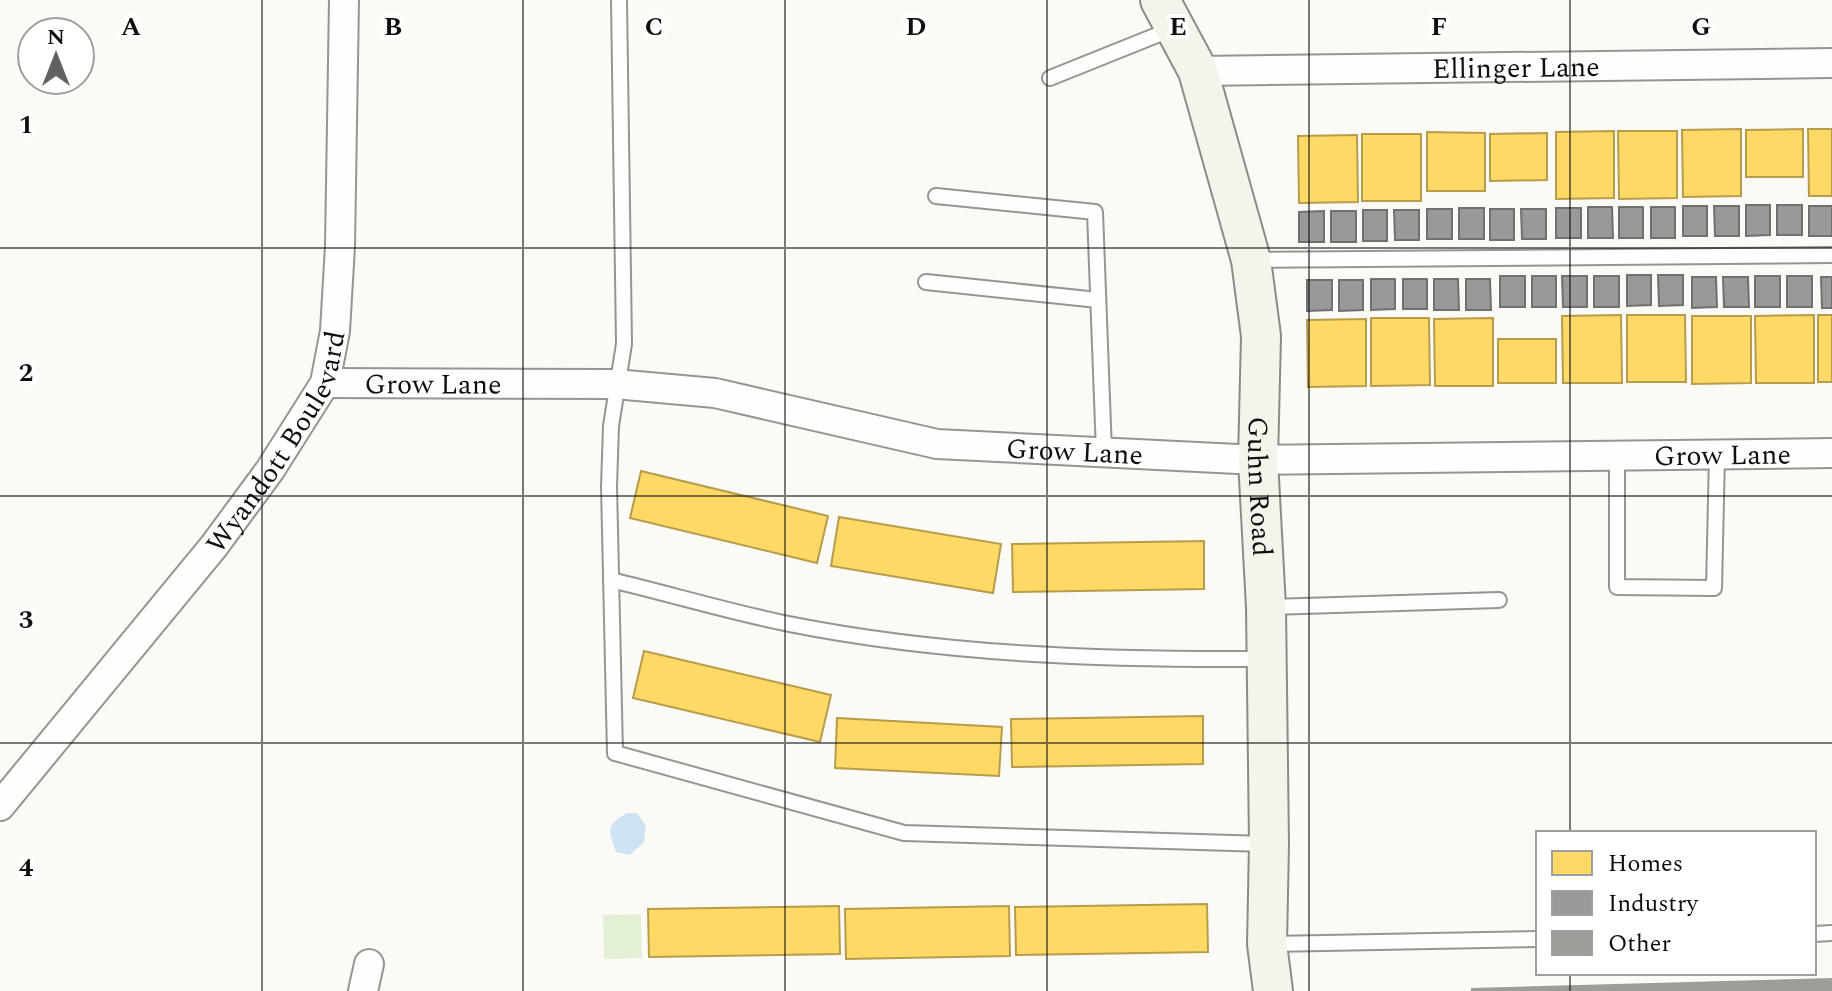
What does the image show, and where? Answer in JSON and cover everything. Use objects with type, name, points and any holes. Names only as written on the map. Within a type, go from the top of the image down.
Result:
[{"type":"street","name":"Wyandott Boulevard","points":[[4,793],[214,546],[270,470],[325,383],[335,331],[340,246],[344,0]]},
{"type":"street","name":"Guhn Road","points":[[1168,14],[1198,71],[1251,260],[1261,336],[1258,460],[1267,659],[1267,944],[1273,991]]},
{"type":"street","name":"Ellinger Lane","points":[[1198,71],[1832,63]]},
{"type":"street","name":"Grow Lane","points":[[325,383],[615,384],[715,393],[937,444],[1258,460],[1832,453]]},
{"type":"lane","points":[[619,0],[624,344],[615,384],[610,456],[615,753],[904,833],[1269,844]]},
{"type":"lane","points":[[1050,78],[1168,14]]},
{"type":"lane","points":[[936,196],[1095,212],[1104,452]]},
{"type":"lane","points":[[1251,260],[1832,255]]},
{"type":"lane","points":[[926,282],[1098,300]]},
{"type":"lane","points":[[1617,456],[1617,587],[1714,588],[1717,455]]},
{"type":"lane","points":[[611,580],[789,624],[905,641],[1015,653],[1267,659]]},
{"type":"lane","points":[[1266,607],[1499,600]]},
{"type":"lane","points":[[1267,944],[1536,939]]},
{"type":"green space","points":[[641,914],[642,958],[604,959],[603,915]]},
{"type":"water","points":[[627,813],[637,813],[646,826],[644,842],[630,855],[616,852],[611,833],[615,821]]},
{"type":"building: Homes","points":[[1741,129],[1741,196],[1683,197],[1682,130]]},
{"type":"building: Homes","points":[[1803,129],[1803,177],[1746,177],[1746,130]]},
{"type":"building: Homes","points":[[1808,129],[1832,129],[1832,196],[1809,196]]},
{"type":"building: Homes","points":[[1614,131],[1614,198],[1556,199],[1556,132]]},
{"type":"building: Homes","points":[[1618,131],[1677,131],[1677,198],[1619,199]]},
{"type":"building: Homes","points":[[1427,132],[1485,133],[1485,191],[1427,191]]},
{"type":"building: Homes","points":[[1547,133],[1547,180],[1490,181],[1490,134]]},
{"type":"building: Homes","points":[[1362,134],[1421,134],[1421,201],[1362,201]]},
{"type":"building: Homes","points":[[1357,135],[1358,202],[1299,203],[1298,136]]},
{"type":"building: Homes","points":[[1621,315],[1622,383],[1563,383],[1562,316]]},
{"type":"building: Homes","points":[[1627,315],[1685,315],[1686,382],[1627,382]]},
{"type":"building: Homes","points":[[1814,315],[1814,383],[1756,383],[1755,316]]},
{"type":"building: Homes","points":[[1818,315],[1832,315],[1832,382],[1818,382]]},
{"type":"building: Homes","points":[[1692,316],[1751,316],[1751,383],[1692,384]]},
{"type":"building: Homes","points":[[1371,318],[1429,318],[1430,385],[1371,386]]},
{"type":"building: Homes","points":[[1493,318],[1493,386],[1435,386],[1434,319]]},
{"type":"building: Homes","points":[[1366,319],[1366,386],[1308,387],[1307,320]]},
{"type":"building: Homes","points":[[1498,339],[1556,339],[1556,383],[1498,383]]},
{"type":"building: Homes","points":[[641,471],[828,516],[817,563],[630,518]]},
{"type":"building: Homes","points":[[839,517],[1001,544],[993,593],[831,566]]},
{"type":"building: Homes","points":[[1204,541],[1204,589],[1013,592],[1012,544]]},
{"type":"building: Homes","points":[[644,651],[831,695],[820,742],[633,698]]},
{"type":"building: Homes","points":[[1203,716],[1203,764],[1012,767],[1011,719]]},
{"type":"building: Homes","points":[[837,718],[1002,727],[999,776],[835,768]]},
{"type":"building: Homes","points":[[1207,904],[1208,952],[1016,955],[1015,907]]},
{"type":"building: Homes","points":[[839,906],[840,954],[649,957],[648,909]]},
{"type":"building: Homes","points":[[1009,906],[1010,956],[846,959],[845,909]]},
{"type":"building: Industry","points":[[1746,205],[1770,205],[1770,235],[1746,236]]},
{"type":"building: Industry","points":[[1777,205],[1802,205],[1802,235],[1777,235]]},
{"type":"building: Industry","points":[[1683,206],[1707,206],[1707,236],[1683,236]]},
{"type":"building: Industry","points":[[1714,206],[1739,206],[1739,236],[1715,236]]},
{"type":"building: Industry","points":[[1809,206],[1832,206],[1832,236],[1809,236]]},
{"type":"building: Industry","points":[[1588,207],[1612,207],[1613,238],[1588,238]]},
{"type":"building: Industry","points":[[1619,207],[1643,207],[1643,238],[1619,238]]},
{"type":"building: Industry","points":[[1651,207],[1675,207],[1675,238],[1651,238]]},
{"type":"building: Industry","points":[[1459,208],[1484,208],[1484,239],[1459,239]]},
{"type":"building: Industry","points":[[1556,208],[1581,208],[1581,238],[1556,238]]},
{"type":"building: Industry","points":[[1427,209],[1452,209],[1452,239],[1427,239]]},
{"type":"building: Industry","points":[[1490,209],[1514,209],[1514,240],[1490,240]]},
{"type":"building: Industry","points":[[1521,209],[1546,209],[1546,239],[1522,239]]},
{"type":"building: Industry","points":[[1363,210],[1387,210],[1387,241],[1363,241]]},
{"type":"building: Industry","points":[[1394,210],[1419,210],[1419,240],[1395,240]]},
{"type":"building: Industry","points":[[1324,211],[1324,242],[1299,242],[1299,212]]},
{"type":"building: Industry","points":[[1331,211],[1356,211],[1356,242],[1331,242]]},
{"type":"building: Industry","points":[[1627,275],[1651,275],[1651,305],[1627,306]]},
{"type":"building: Industry","points":[[1658,275],[1683,275],[1683,305],[1659,306]]},
{"type":"building: Industry","points":[[1500,276],[1525,276],[1525,307],[1500,307]]},
{"type":"building: Industry","points":[[1532,276],[1556,276],[1556,307],[1532,307]]},
{"type":"building: Industry","points":[[1562,276],[1587,276],[1587,307],[1563,307]]},
{"type":"building: Industry","points":[[1594,276],[1619,276],[1619,307],[1594,307]]},
{"type":"building: Industry","points":[[1755,276],[1780,276],[1780,307],[1755,307]]},
{"type":"building: Industry","points":[[1787,276],[1812,276],[1812,307],[1787,307]]},
{"type":"building: Industry","points":[[1692,277],[1716,277],[1717,307],[1692,308]]},
{"type":"building: Industry","points":[[1723,277],[1748,277],[1749,307],[1724,307]]},
{"type":"building: Industry","points":[[1821,277],[1832,277],[1832,308],[1822,308]]},
{"type":"building: Industry","points":[[1371,279],[1395,279],[1395,309],[1371,310]]},
{"type":"building: Industry","points":[[1403,279],[1427,279],[1427,309],[1403,309]]},
{"type":"building: Industry","points":[[1434,279],[1458,279],[1459,310],[1434,310]]},
{"type":"building: Industry","points":[[1466,279],[1490,279],[1491,310],[1466,310]]},
{"type":"building: Industry","points":[[1307,280],[1332,280],[1332,310],[1307,311]]},
{"type":"building: Industry","points":[[1339,280],[1363,280],[1363,310],[1339,311]]},
{"type":"building: Other","points":[[1832,978],[1832,991],[1471,991],[1471,988]]}]
